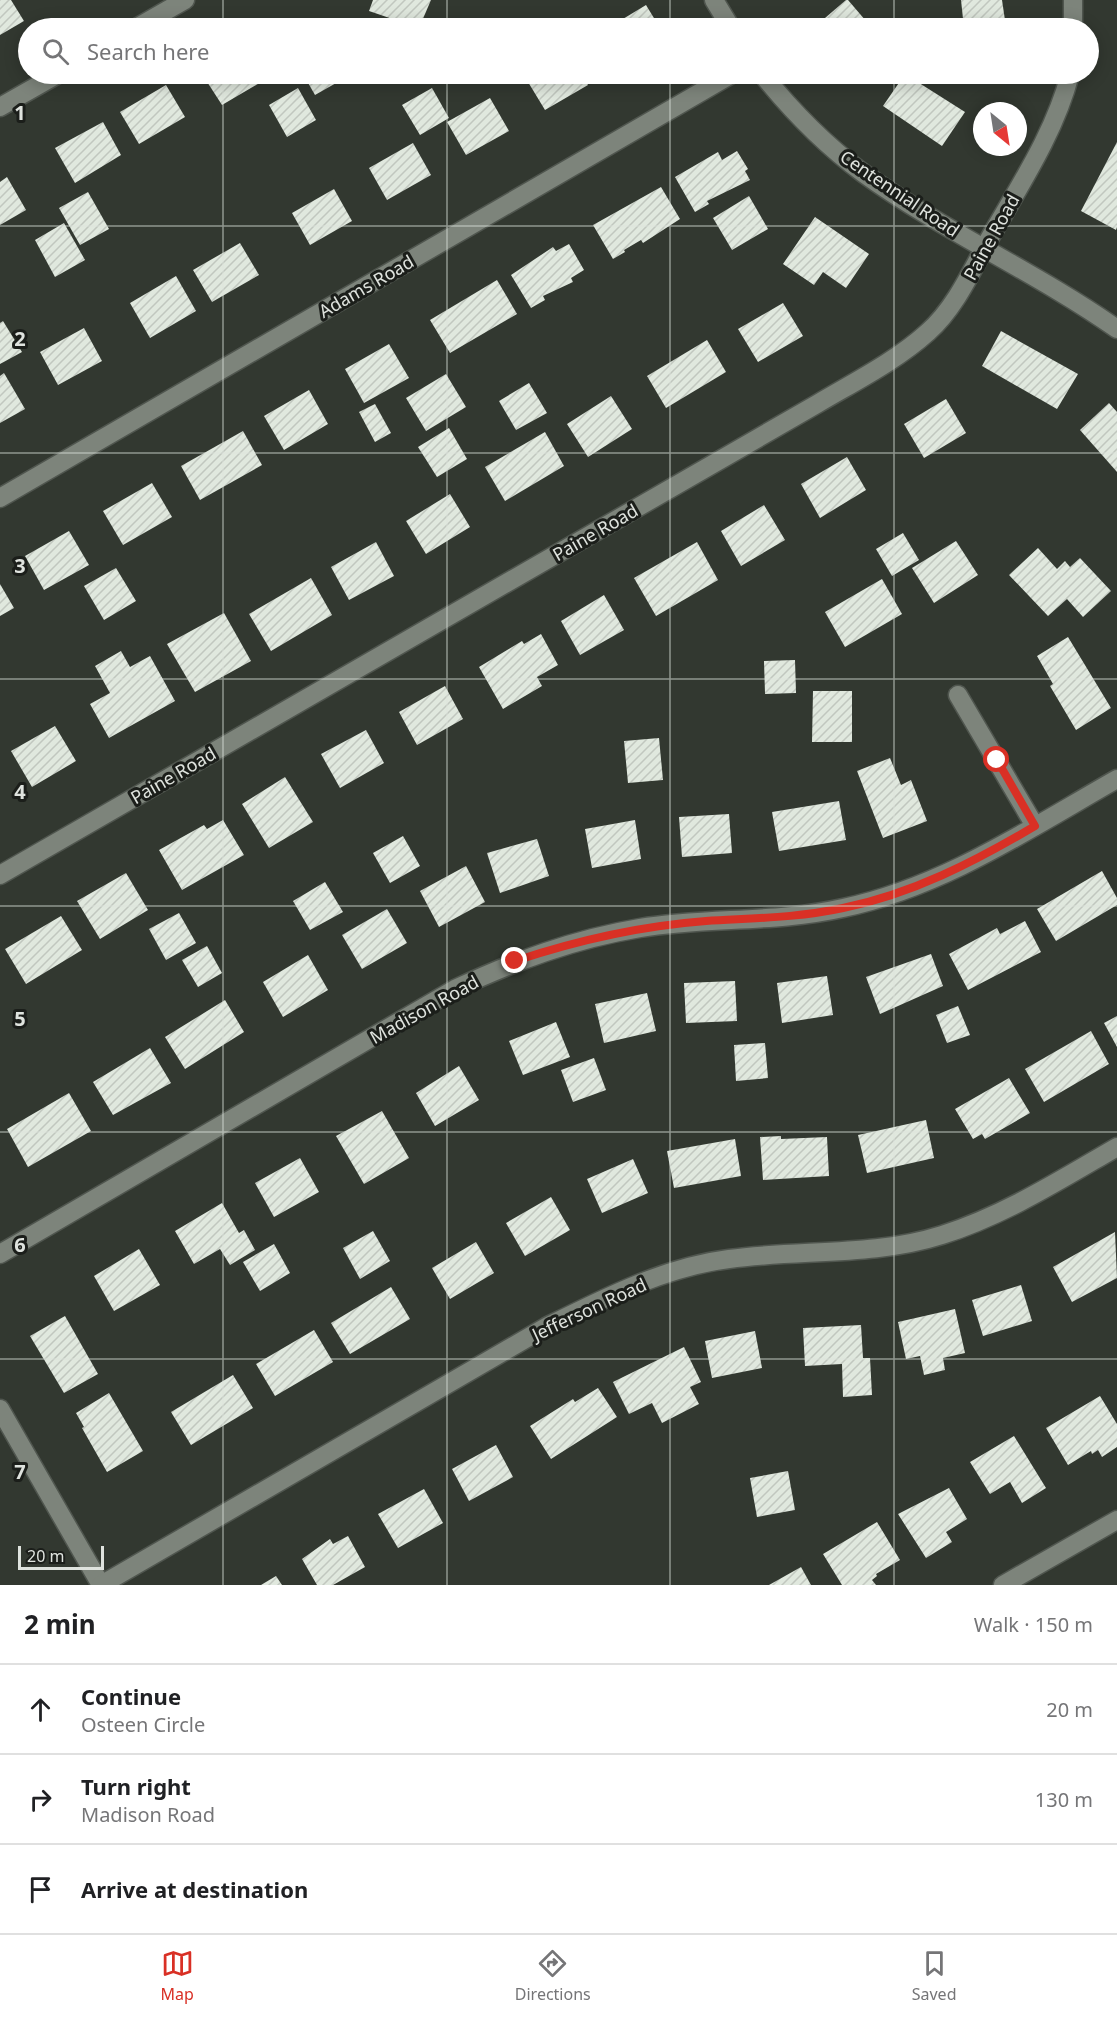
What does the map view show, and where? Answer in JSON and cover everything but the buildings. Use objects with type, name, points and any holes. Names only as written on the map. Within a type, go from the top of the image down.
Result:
[{"type":"street","points":[[154,18],[185,0]]},
{"type":"street","points":[[714,0],[725,18]]},
{"type":"street","points":[[1073,0],[1073,18]]},
{"type":"street","points":[[0,107],[40,84]]},
{"type":"street","name":"Adams Road","points":[[0,498],[715,84]]},
{"type":"street","name":"Centennial Road","points":[[770,84],[820,138],[862,173],[1117,329]]},
{"type":"street","name":"Paine Road","points":[[0,874],[889,361],[929,332],[959,294],[1063,104],[1068,84]]},
{"type":"street","points":[[958,695],[1035,826]]},
{"type":"street","name":"Madison Road","points":[[0,1254],[445,995],[515,961],[575,941],[640,928],[706,921],[786,918],[853,906],[895,895],[955,870],[1117,779]]},
{"type":"street","name":"Jefferson Road","points":[[101,1585],[537,1332],[598,1301],[659,1276],[728,1259],[876,1249],[941,1236],[1004,1212],[1117,1147]]},
{"type":"street","points":[[0,1409],[101,1585]]},
{"type":"street","points":[[1003,1585],[1117,1520]]},
{"type":"route","points":[[515,961],[575,941],[640,928],[706,921],[786,918],[843,908],[895,895],[955,870],[1035,826],[997,760]]}]
